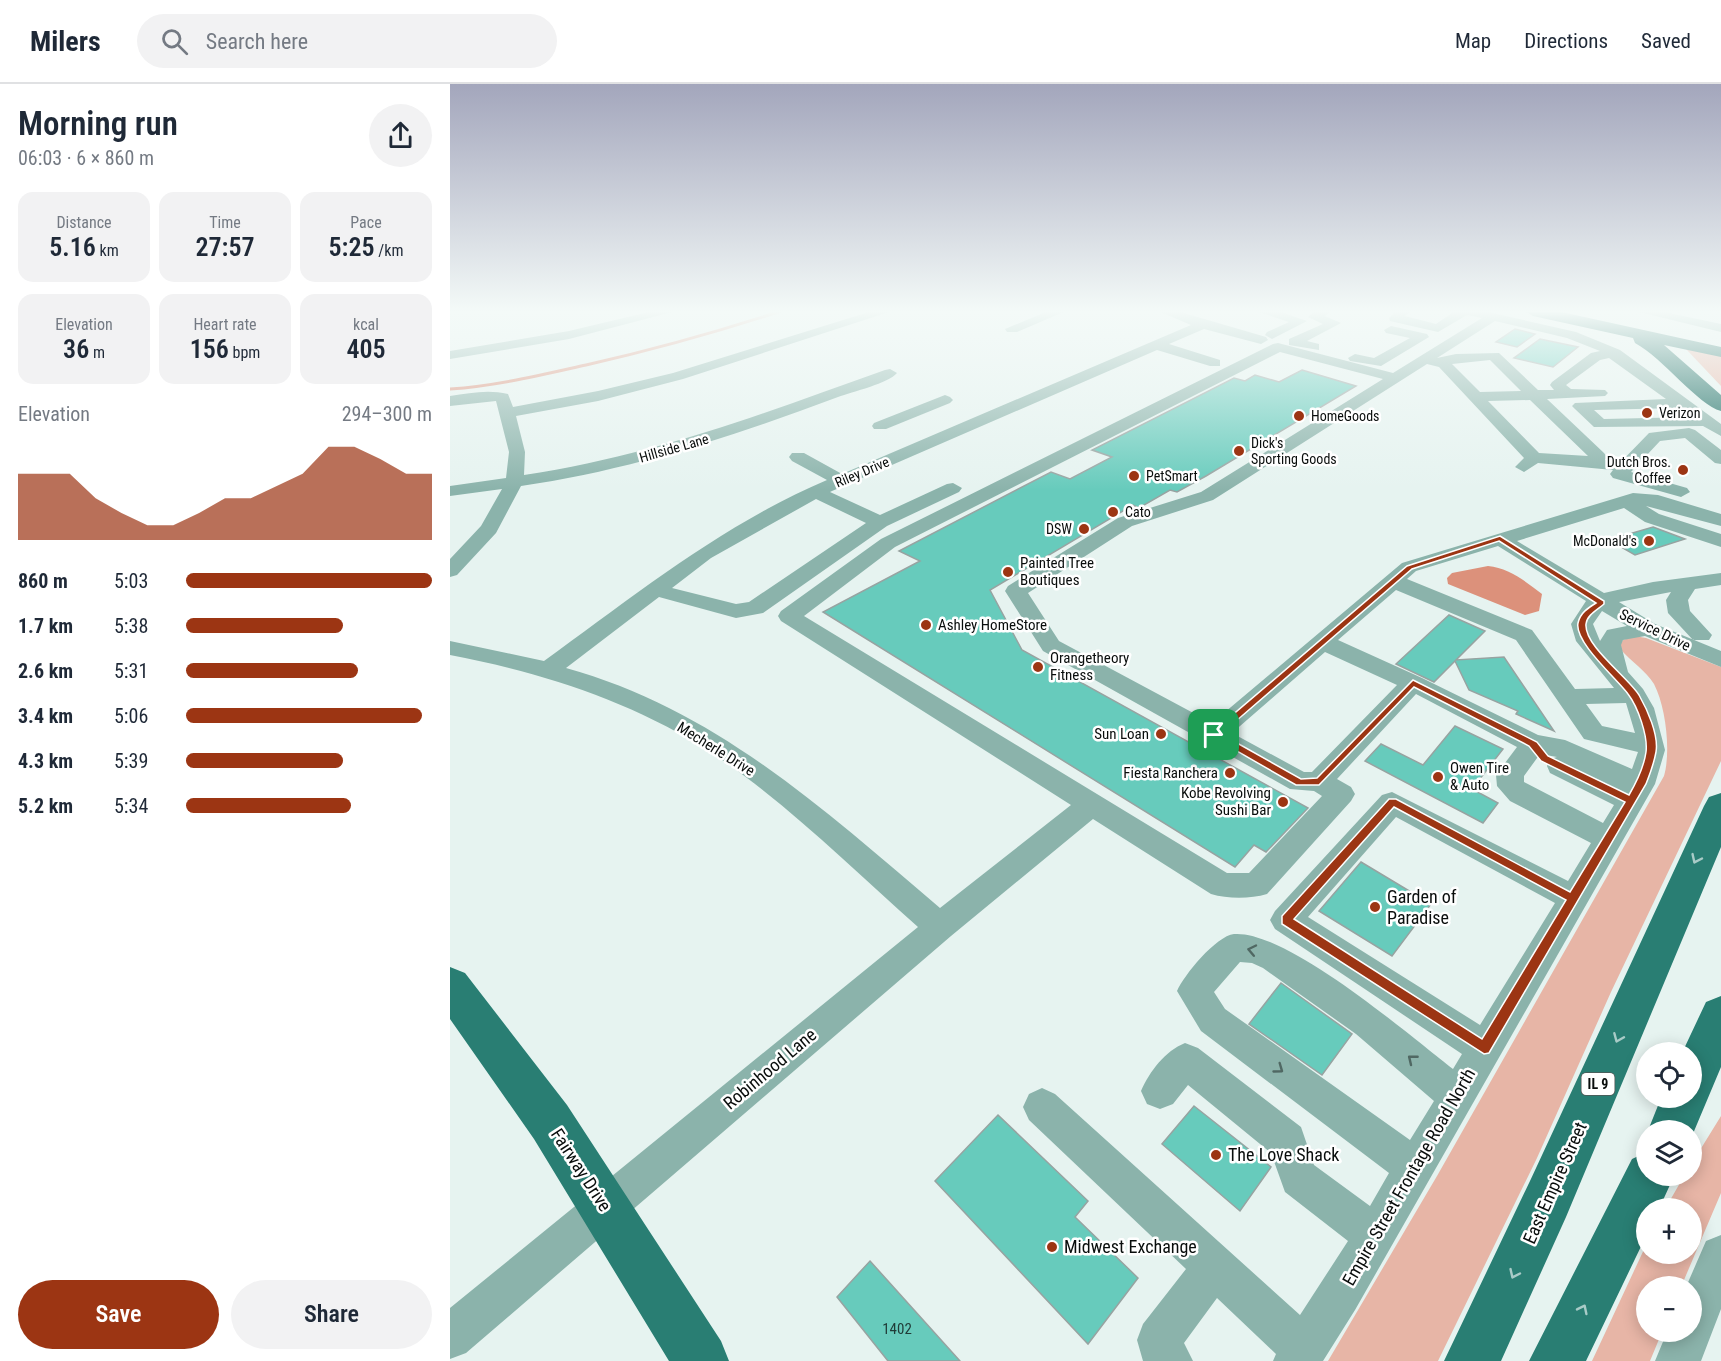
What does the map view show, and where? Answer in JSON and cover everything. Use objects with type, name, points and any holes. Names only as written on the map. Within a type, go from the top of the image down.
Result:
[{"type":"highway","points":[[1682,371],[1694,384],[1721,405]]},
{"type":"highway","points":[[1696,371],[1721,393]]},
{"type":"main road","name":"East Empire Street","points":[[1472,1361],[1548,1199],[1721,806]]},
{"type":"main road","name":"Fairway Drive","points":[[450,986],[498,1044],[605,1206],[701,1361]]},
{"type":"main road","points":[[1702,1059],[1721,1016]]},
{"type":"main road","points":[[1557,1361],[1644,1186]]},
{"type":"street","points":[[509,413],[669,378],[693,371]]},
{"type":"street","name":"Riley Drive","points":[[548,670],[735,534],[842,480],[1097,371]]},
{"type":"street","points":[[1231,371],[888,543],[789,616],[1222,885],[1256,885],[1341,794],[1319,781],[1300,782],[1051,646],[1016,591],[1125,522],[1207,496],[1395,378],[1411,371]]},
{"type":"street","points":[[1367,371],[1395,378]]},
{"type":"street","points":[[1450,371],[1529,463],[1593,462],[1622,470]]},
{"type":"street","points":[[1509,371],[1598,457],[1593,462]]},
{"type":"street","points":[[1567,394],[1557,385],[1576,371]]},
{"type":"street","points":[[1639,371],[1721,431]]},
{"type":"street","name":"Hillside Lane","points":[[450,491],[619,463],[683,447],[890,373]]},
{"type":"street","points":[[1475,397],[1666,391]]},
{"type":"street","points":[[450,401],[497,395],[506,399],[517,452],[514,482],[489,529],[450,571]]},
{"type":"street","points":[[880,426],[945,400]]},
{"type":"street","points":[[1683,403],[1580,406],[1600,424],[1707,421]]},
{"type":"street","points":[[913,413],[957,431]]},
{"type":"street","points":[[1720,457],[1689,433],[1656,436],[1619,474],[1721,503]]},
{"type":"street","points":[[798,457],[842,480]]},
{"type":"street","points":[[656,590],[736,611],[745,611],[763,603],[880,522],[954,488]]},
{"type":"street","points":[[816,492],[880,522]]},
{"type":"street","points":[[1214,735],[1409,567],[1627,501],[1658,501],[1721,520]]},
{"type":"street","points":[[1627,501],[1652,518],[1721,541]]},
{"type":"street","points":[[1450,555],[1439,546],[1440,540],[1446,537],[1534,510],[1571,517]]},
{"type":"street","name":"Service Drive","points":[[1510,536],[1661,618],[1711,638]]},
{"type":"street","name":"Service Drive","points":[[1510,536],[1601,603],[1647,629],[1721,660]]},
{"type":"street","points":[[1601,603],[1623,596],[1721,579]]},
{"type":"street","points":[[1393,581],[1524,635],[1593,733],[1651,746]]},
{"type":"street","points":[[1687,584],[1677,600],[1679,613],[1711,638]]},
{"type":"street","name":"Empire Street Frontage Road North","points":[[1300,1355],[1376,1235],[1636,792],[1651,746],[1647,725],[1625,684],[1596,653],[1583,633],[1582,624],[1588,612],[1601,603]]},
{"type":"street","points":[[1567,697],[1625,684],[1609,645],[1615,635],[1647,629]]},
{"type":"street","points":[[1323,642],[1413,683],[1533,744],[1544,759],[1636,792]]},
{"type":"street","name":"Mecherle Drive","points":[[450,648],[548,670],[630,700],[703,736],[744,763],[940,927]]},
{"type":"street","points":[[1319,781],[1413,683]]},
{"type":"street","points":[[1533,744],[1510,775],[1511,786],[1520,794],[1608,839]]},
{"type":"street","points":[[1484,1048],[1286,920],[1392,802],[1573,898]]},
{"type":"street","name":"Robinhood Lane","points":[[450,1337],[940,927],[1092,804]]},
{"type":"street","points":[[1415,1168],[1213,1020],[1194,991],[1232,948],[1254,949],[1275,958],[1368,1023],[1457,1096]]},
{"type":"street","points":[[1160,1091],[1185,1060],[1287,1141],[1299,1179],[1376,1235]]},
{"type":"street","points":[[1042,1107],[1215,1266],[1300,1355]]},
{"type":"street","points":[[1702,1302],[1721,1256]]},
{"type":"street","points":[[1170,1361],[1161,1350],[1159,1340],[1215,1266]]},
{"type":"street","points":[[1678,1361],[1686,1342]]},
{"type":"shaded area","points":[[1706,371],[1721,371],[1721,386]]},
{"type":"shaded area","points":[[1488,566],[1510,572],[1542,594],[1539,611],[1525,615],[1448,584],[1447,578],[1452,573]]},
{"type":"shaded area","points":[[1635,636],[1646,638],[1721,667],[1721,761],[1611,992],[1537,1158],[1438,1361],[1328,1361],[1437,1176],[1664,776],[1667,742],[1662,705],[1654,684],[1621,650],[1620,645],[1623,640]]},
{"type":"shaded area","points":[[1721,1116],[1721,1193],[1702,1238],[1702,1198],[1671,1198],[1678,1186],[1702,1186],[1702,1147]]},
{"type":"shaded area","points":[[1637,1264],[1691,1264],[1686,1276],[1636,1276],[1636,1342],[1658,1342],[1650,1361],[1592,1361]]},
{"type":"building","points":[[1304,371],[1356,386],[1206,476],[1177,492],[1170,490],[1139,508],[1133,505],[990,590],[1022,650],[1308,808],[1266,852],[1254,845],[1235,867],[823,612],[920,561],[899,551],[1051,472],[1070,479],[1112,457],[1092,450],[1234,378],[1245,381],[1255,375],[1279,382]]},
{"type":"building","name":"McDonald's","points":[[1653,527],[1685,539],[1635,555],[1614,543],[1626,539],[1622,536]]},
{"type":"building","points":[[1449,615],[1485,631],[1456,660],[1504,657],[1554,731],[1516,714],[1518,711],[1469,690],[1455,661],[1434,682],[1396,664]]},
{"type":"building","name":"Owen Tire & Auto","points":[[1455,726],[1503,749],[1472,789],[1498,803],[1483,823],[1365,761],[1381,744],[1423,765]]},
{"type":"building","name":"Garden of Paradise","points":[[1361,862],[1431,904],[1392,956],[1319,911]]},
{"type":"building","points":[[1281,983],[1352,1034],[1322,1075],[1249,1024]]},
{"type":"building","name":"The Love Shack","points":[[1194,1106],[1271,1167],[1240,1211],[1162,1144]]},
{"type":"building","name":"Midwest Exchange","points":[[998,1115],[1088,1201],[1075,1217],[1138,1278],[1088,1344],[935,1181]]},
{"type":"building","points":[[870,1261],[960,1361],[888,1361],[837,1297]]},
{"type":"waterway","points":[[450,389],[518,380],[560,371]]},
{"type":"place","name":"Verizon","points":[[1647,413]]},
{"type":"place","name":"HomeGoods","points":[[1299,416]]},
{"type":"place","name":"Dick's Sporting Goods","points":[[1239,451]]},
{"type":"place","name":"Dutch Bros. Coffee","points":[[1683,470]]},
{"type":"place","name":"PetSmart","points":[[1134,476]]},
{"type":"place","name":"Cato","points":[[1113,512]]},
{"type":"place","name":"DSW","points":[[1084,529]]},
{"type":"place","name":"McDonald's","points":[[1649,541]]},
{"type":"place","name":"Painted Tree Boutiques","points":[[1008,572]]},
{"type":"place","name":"Ashley HomeStore","points":[[926,625]]},
{"type":"place","name":"Orangetheory Fitness","points":[[1038,667]]},
{"type":"place","name":"Sun Loan","points":[[1161,734]]},
{"type":"place","name":"Fiesta Ranchera","points":[[1230,773]]},
{"type":"place","name":"Owen Tire & Auto","points":[[1438,777]]},
{"type":"place","name":"Kobe Revolving Sushi Bar","points":[[1283,802]]},
{"type":"place","name":"Garden of Paradise","points":[[1375,907]]},
{"type":"place","name":"The Love Shack","points":[[1216,1155]]},
{"type":"place","name":"Midwest Exchange","points":[[1052,1247]]},
{"type":"route","points":[[1214,735],[1300,782],[1319,781],[1413,683],[1533,744],[1544,759],[1631,801],[1484,1048],[1286,920],[1392,802],[1573,898],[1608,839],[1631,801],[1641,784],[1652,750],[1647,725],[1634,695],[1616,672],[1596,653],[1583,633],[1582,624],[1588,612],[1593,606],[1601,603],[1500,539],[1409,567],[1214,735]]}]
